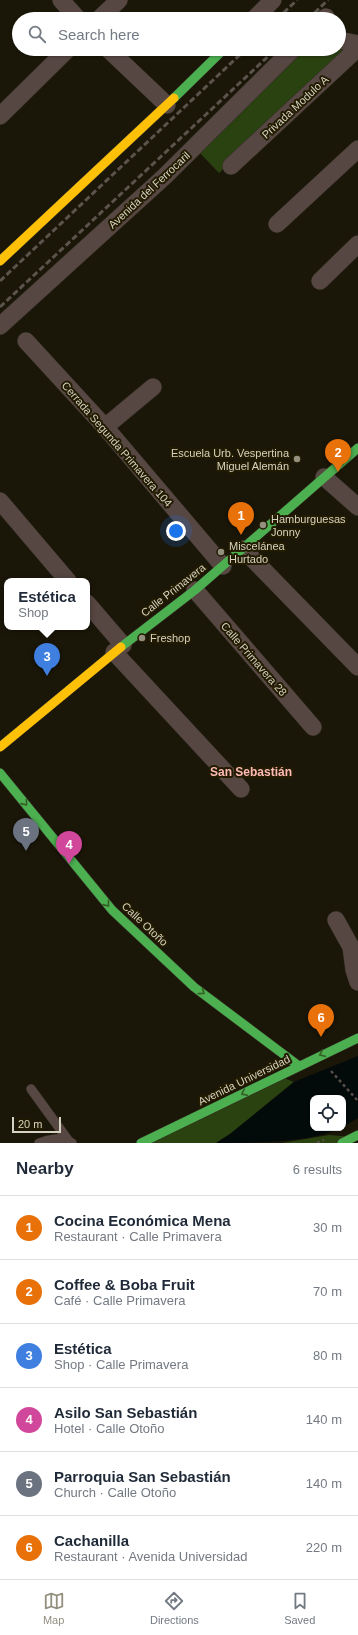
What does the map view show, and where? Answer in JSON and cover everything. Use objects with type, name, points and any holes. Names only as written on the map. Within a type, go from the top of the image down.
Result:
[{"type":"street","points":[[61,0],[72,12]]},
{"type":"street","points":[[106,12],[119,0]]},
{"type":"street","points":[[261,12],[273,0]]},
{"type":"street","points":[[346,41],[358,44]]},
{"type":"street","name":"Privada Modulo A","points":[[231,166],[358,48]]},
{"type":"street","points":[[0,116],[61,56]]},
{"type":"street","points":[[115,56],[167,105]]},
{"type":"street","points":[[0,261],[167,105],[217,56]]},
{"type":"street","name":"Avenida del Ferrocaril","points":[[0,326],[164,177],[286,56]]},
{"type":"street","points":[[277,224],[358,149]]},
{"type":"street","points":[[320,281],[358,244]]},
{"type":"street","name":"Cerrada Segunda Primavera 104","points":[[26,341],[105,427],[222,566]]},
{"type":"street","points":[[105,427],[153,387]]},
{"type":"street","name":"Calle Primavera","points":[[0,747],[118,648],[195,590],[358,448]]},
{"type":"street","points":[[324,477],[358,508]]},
{"type":"street","points":[[0,501],[65,578]]},
{"type":"street","points":[[243,549],[358,667]]},
{"type":"street","name":"Calle Primavera 28","points":[[195,590],[313,727]]},
{"type":"street","points":[[90,607],[118,648],[241,789]]},
{"type":"street","name":"Calle Otoño","points":[[0,773],[112,910],[194,986],[299,1066]]},
{"type":"street","points":[[336,920],[351,947],[354,970],[358,982]]},
{"type":"street","name":"Avenida Universidad","points":[[141,1143],[358,1038]]},
{"type":"lane","points":[[31,1089],[70,1142]]},
{"type":"lane","points":[[39,1143],[48,1139],[70,1142]]},
{"type":"path","points":[[327,1067],[358,1101]]},
{"type":"green space","points":[[346,47],[352,48],[346,54]]},
{"type":"green space","points":[[294,56],[343,56],[219,173],[196,149]]},
{"type":"green space","points":[[279,1076],[294,1082],[230,1134],[216,1143],[141,1143]]},
{"type":"green space","points":[[329,1135],[353,1137],[342,1143],[282,1143]]},
{"type":"shaded area","points":[[358,1056],[358,1118],[346,1125],[346,1095],[310,1095],[310,1131],[333,1131],[313,1137],[280,1141],[216,1143],[230,1134],[294,1082]]},
{"type":"railway","points":[[284,12],[297,0]]},
{"type":"railway","points":[[315,12],[328,0]]},
{"type":"railway","points":[[0,281],[239,56]]},
{"type":"railway","points":[[0,307],[269,56]]},
{"type":"traffic: fast","points":[[174,98],[217,56]]},
{"type":"traffic: fast","points":[[121,647],[195,590],[358,448]]},
{"type":"traffic: fast","points":[[0,773],[112,910],[194,987],[299,1066]]},
{"type":"traffic: fast","points":[[141,1143],[358,1038]]},
{"type":"traffic: fast","points":[[342,1143],[358,1135]]},
{"type":"traffic: slow","points":[[0,261],[174,98]]},
{"type":"traffic: slow","points":[[0,747],[121,647]]},
{"type":"place","name":"Escuela Urb. Vespertina Miguel Alemán","points":[[297,459]]},
{"type":"place","name":"Coffee & Boba Fruit","points":[[338,472]]},
{"type":"place","name":"Hamburguesas Jonny","points":[[263,525]]},
{"type":"place","name":"Cocina Económica Mena","points":[[241,535]]},
{"type":"place","name":"Miscelánea Hurtado","points":[[221,552]]},
{"type":"place","name":"Freshop","points":[[142,638]]},
{"type":"place","name":"Estética","points":[[47,676]]},
{"type":"place","name":"Parroquia San Sebastián","points":[[26,851]]},
{"type":"place","name":"Asilo San Sebastián","points":[[69,864]]},
{"type":"place","name":"Cachanilla","points":[[321,1037]]},
{"type":"district","name":"San Sebastián","points":[[251,772]]}]
